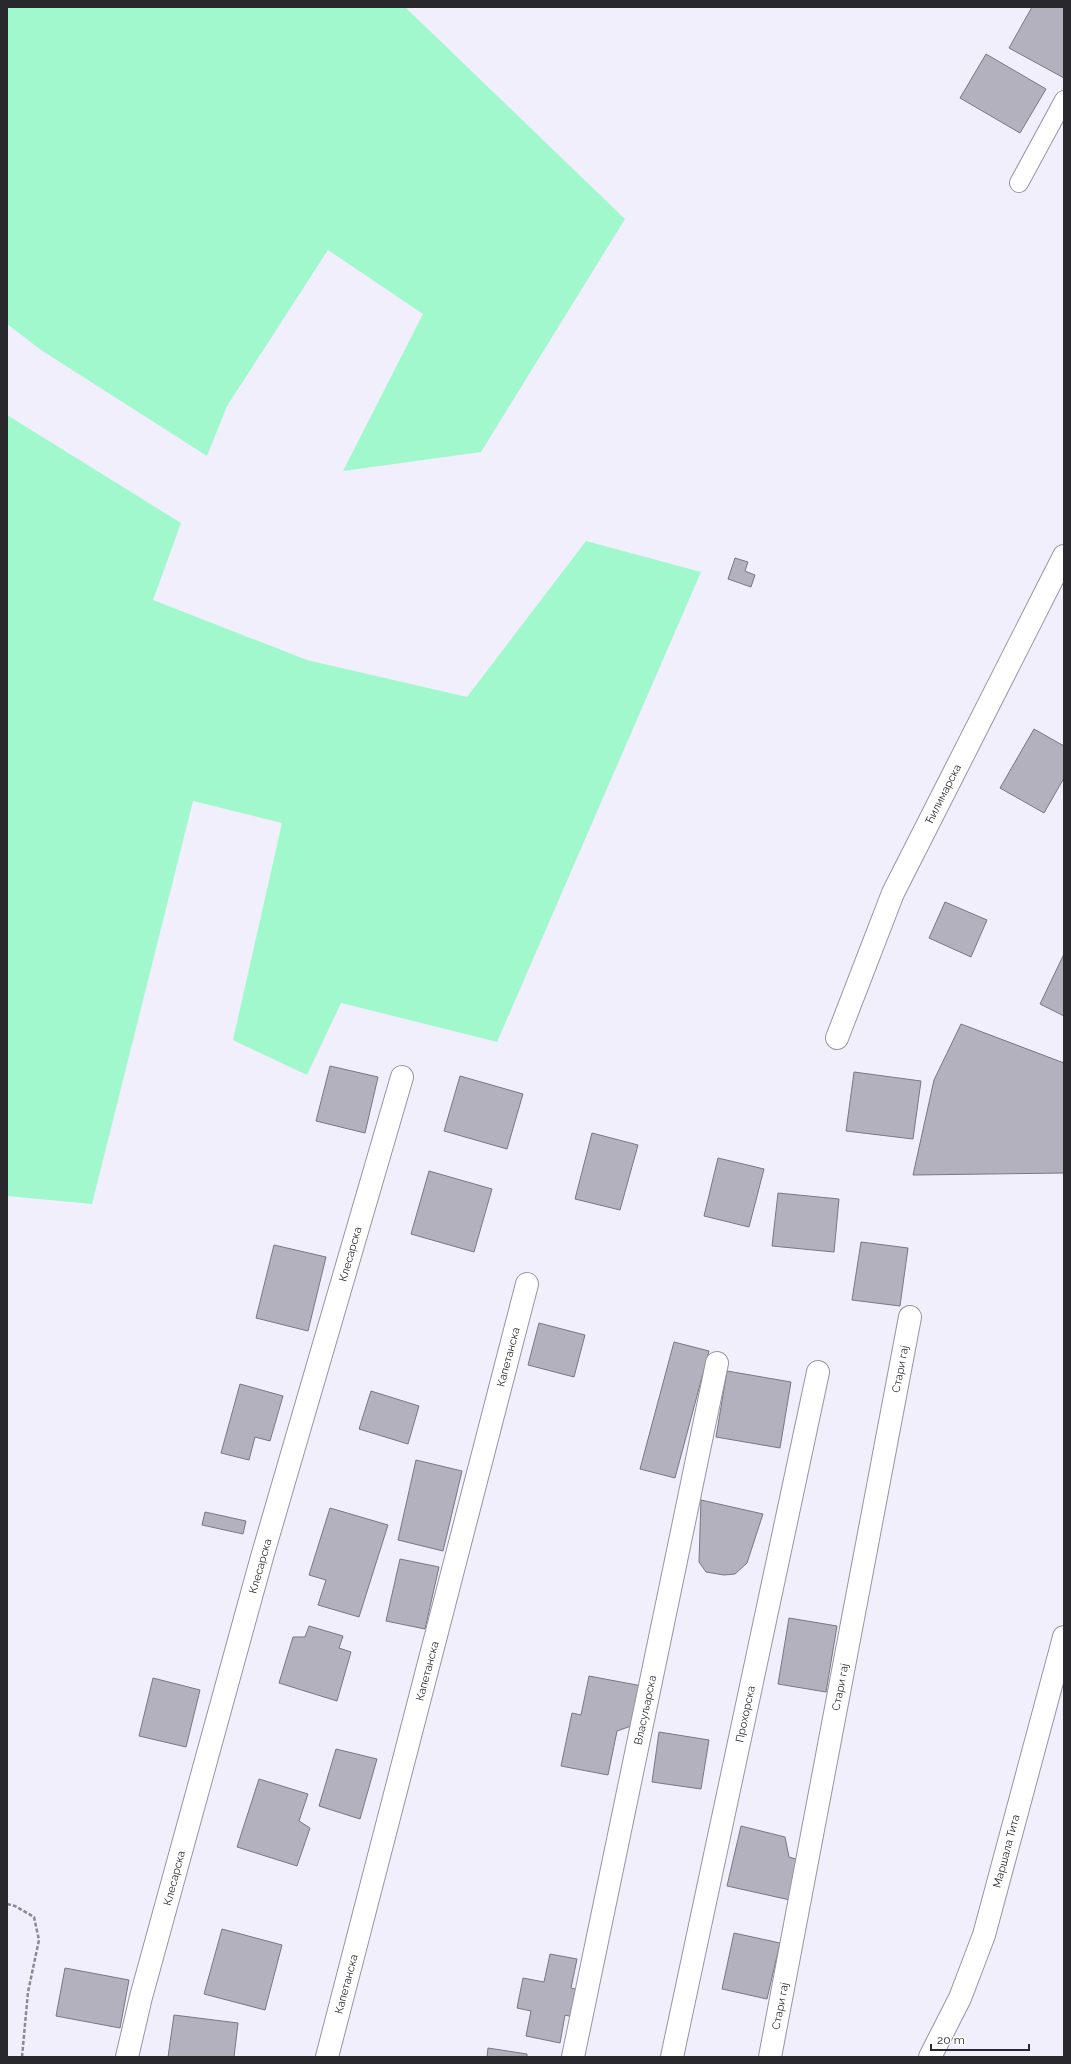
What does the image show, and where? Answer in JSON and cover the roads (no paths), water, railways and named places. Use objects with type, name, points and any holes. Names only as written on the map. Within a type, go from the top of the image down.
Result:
[{"type":"street","name":"Ћилимарска","points":[[836,1038],[893,893],[1064,556]]},
{"type":"street","name":"Клесарска","points":[[128,2057],[141,1997],[262,1557],[402,1077]]},
{"type":"street","name":"Капетанска","points":[[327,2057],[527,1284]]},
{"type":"street","name":"Стари гај","points":[[770,2057],[910,1317]]},
{"type":"street","name":"Власуљарска","points":[[573,2057],[717,1363]]},
{"type":"street","name":"Прохорска","points":[[672,2057],[818,1372]]},
{"type":"street","name":"Маршала Тита","points":[[930,2057],[960,1998],[984,1935],[1064,1637]]},
{"type":"lane","points":[[1019,183],[1064,100]]}]
